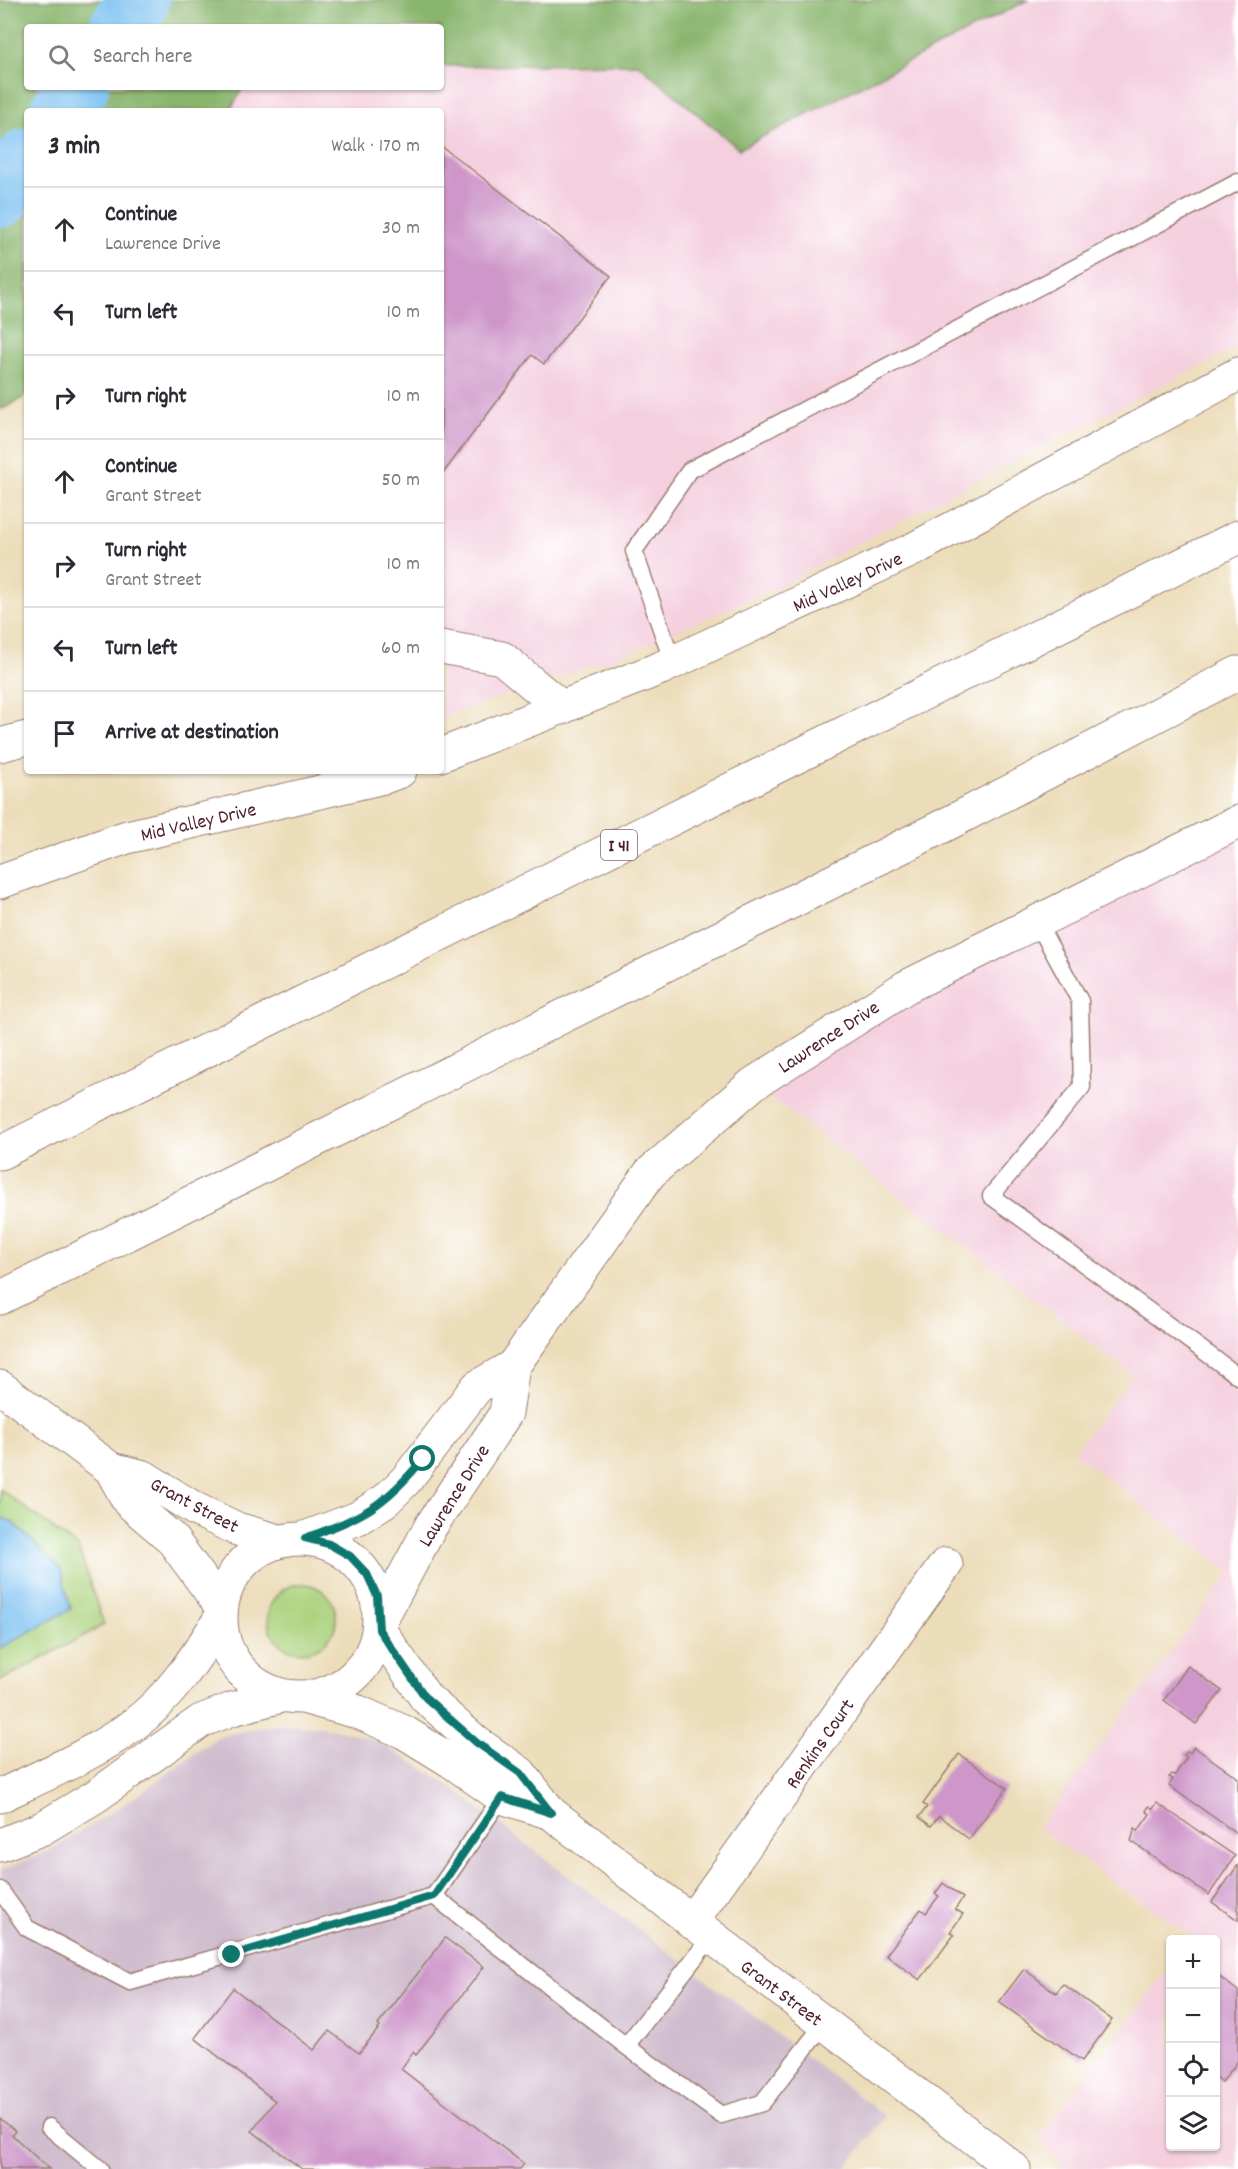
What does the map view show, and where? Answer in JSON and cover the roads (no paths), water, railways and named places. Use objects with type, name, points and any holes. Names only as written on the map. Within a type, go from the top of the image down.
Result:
[{"type":"main road","name":"Mid Valley Drive","points":[[444,754],[673,663],[914,549],[1238,374]]},
{"type":"main road","name":"I 41","points":[[0,1153],[1238,537]]},
{"type":"main road","points":[[444,648],[502,658],[562,708]]},
{"type":"main road","points":[[11,1293],[953,822],[1238,673]]},
{"type":"main road","points":[[0,745],[24,739]]},
{"type":"main road","name":"Mid Valley Drive","points":[[0,882],[127,837],[392,774]]},
{"type":"main road","name":"Lawrence Drive","points":[[292,1539],[358,1518],[386,1500],[423,1459],[477,1387],[513,1366],[650,1173],[753,1084],[906,987],[1238,822]]},
{"type":"main road","name":"Lawrence Drive","points":[[380,1625],[431,1526],[506,1413],[513,1366]]},
{"type":"main road","name":"Grant Street","points":[[0,1387],[111,1469],[144,1477],[195,1509],[237,1529],[292,1539]]},
{"type":"main road","name":"Grant Street","points":[[111,1469],[129,1502],[171,1538],[220,1612]]},
{"type":"main road","points":[[0,1796],[133,1725],[166,1694],[192,1664],[220,1612],[228,1584],[240,1564],[258,1550],[292,1539],[329,1544],[356,1562],[367,1574],[377,1596],[380,1625],[371,1655],[355,1676],[333,1691],[232,1709],[201,1721],[96,1796],[41,1829],[0,1845]]},
{"type":"main road","name":"Renkins Court","points":[[701,1930],[946,1564]]},
{"type":"main road","points":[[220,1612],[225,1644],[237,1667],[257,1685],[294,1697]]},
{"type":"main road","name":"Grant Street","points":[[380,1625],[426,1698],[477,1743],[520,1773],[551,1813],[1014,2169]]},
{"type":"main road","name":"Grant Street","points":[[294,1697],[358,1713],[404,1732],[451,1761],[502,1797],[551,1813]]},
{"type":"lane","points":[[673,663],[634,551],[690,470],[1238,182]]},
{"type":"lane","points":[[1037,922],[1080,1001],[1082,1087],[991,1196],[1238,1376]]},
{"type":"lane","points":[[0,1890],[27,1928],[130,1982],[434,1896],[502,1797]]},
{"type":"lane","points":[[434,1896],[626,2046],[721,2115],[762,2103],[824,2024]]},
{"type":"lane","points":[[626,2046],[701,1930]]},
{"type":"lane","points":[[49,2127],[99,2169]]},
{"type":"water","points":[[0,1517],[11,1521],[61,1569],[71,1609],[0,1648]]},
{"type":"waterway","points":[[122,24],[139,0]]},
{"type":"waterway","points":[[63,108],[76,90]]},
{"type":"waterway","points":[[0,197],[24,163]]}]
